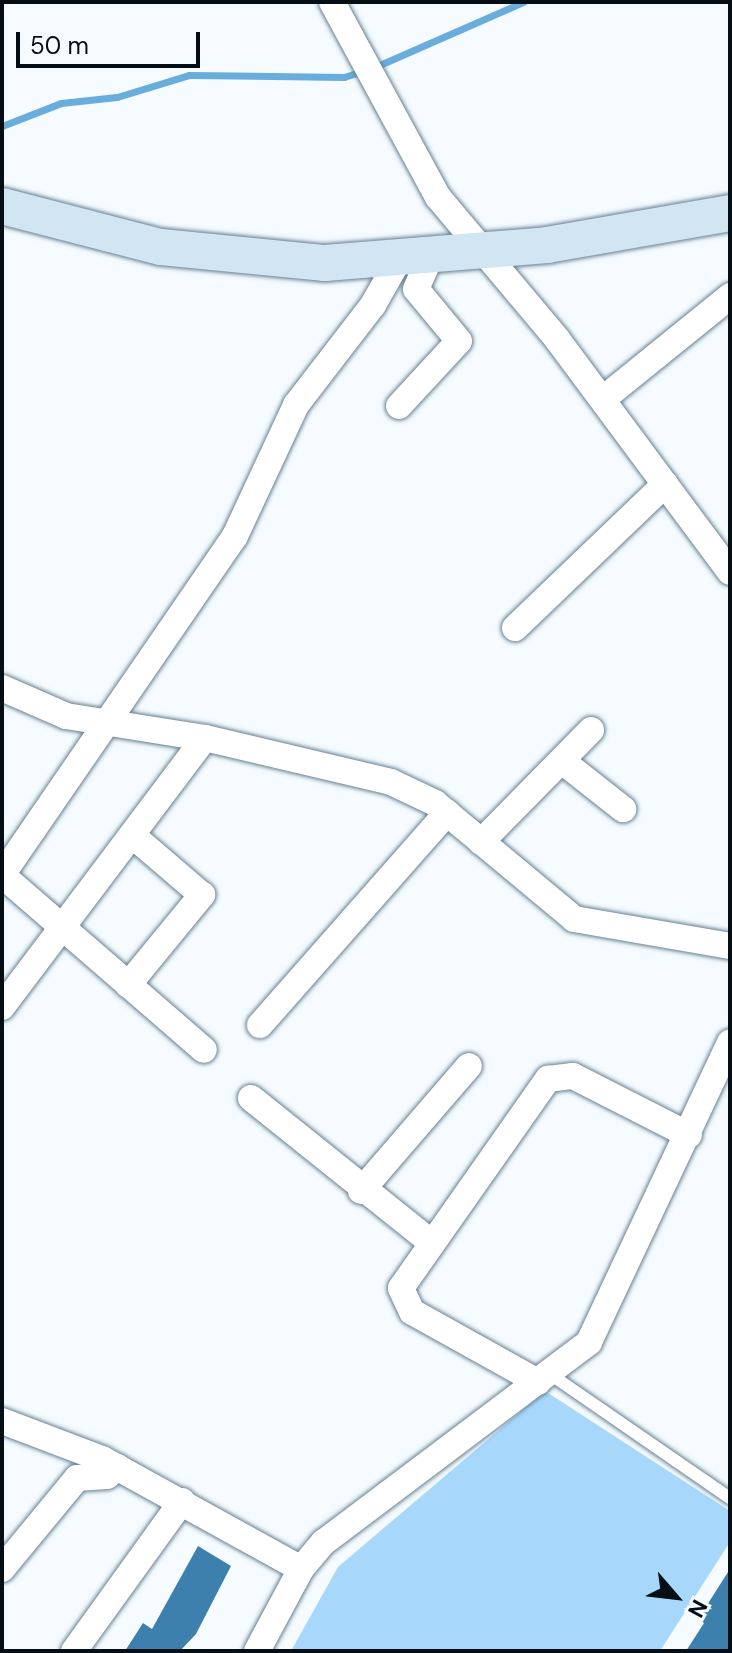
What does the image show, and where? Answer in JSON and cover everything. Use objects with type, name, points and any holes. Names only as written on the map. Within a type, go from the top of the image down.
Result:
[{"type":"street","points":[[332,2],[374,74],[424,174],[603,399],[730,572]]},
{"type":"street","points":[[2,206],[184,251],[289,261],[415,258],[483,251],[730,213]]},
{"type":"street","points":[[399,406],[459,341],[416,289],[415,258]]},
{"type":"street","points":[[204,1050],[2,875],[235,536],[296,405],[373,305],[415,258]]},
{"type":"street","points":[[603,399],[730,296]]},
{"type":"street","points":[[515,628],[665,484]]},
{"type":"street","points":[[2,688],[59,713],[205,738],[366,774],[413,790],[447,813],[574,919],[730,946]]},
{"type":"street","points":[[481,842],[591,730]]},
{"type":"street","points":[[2,1007],[205,738]]},
{"type":"street","points":[[562,761],[623,809]]},
{"type":"street","points":[[260,1025],[447,813]]},
{"type":"street","points":[[128,985],[202,895],[132,835]]},
{"type":"street","points":[[257,1651],[301,1569],[380,1495],[544,1378],[598,1329],[730,1042]]},
{"type":"street","points":[[361,1191],[469,1066]]},
{"type":"street","points":[[544,1378],[406,1308],[401,1288],[541,1087],[556,1075],[573,1076],[689,1135]]},
{"type":"street","points":[[251,1098],[361,1191],[432,1243]]},
{"type":"street","points":[[2,1421],[118,1467],[301,1569]]},
{"type":"street","points":[[2,1569],[77,1478],[107,1476],[118,1467]]},
{"type":"street","points":[[74,1651],[182,1501]]},
{"type":"lane","points":[[544,1378],[730,1498]]},
{"type":"shaded area","points":[[545,1391],[730,1511],[730,1542],[660,1651],[291,1651],[338,1567]]},
{"type":"building","points":[[198,1546],[231,1566],[196,1634],[180,1651],[125,1651],[143,1623],[152,1629]]},
{"type":"building","points":[[730,1569],[730,1651],[686,1651],[704,1623],[698,1619]]},
{"type":"waterway","points":[[375,67],[523,2]]},
{"type":"waterway","points":[[2,126],[61,103],[117,97],[189,75],[344,77],[363,71]]}]
